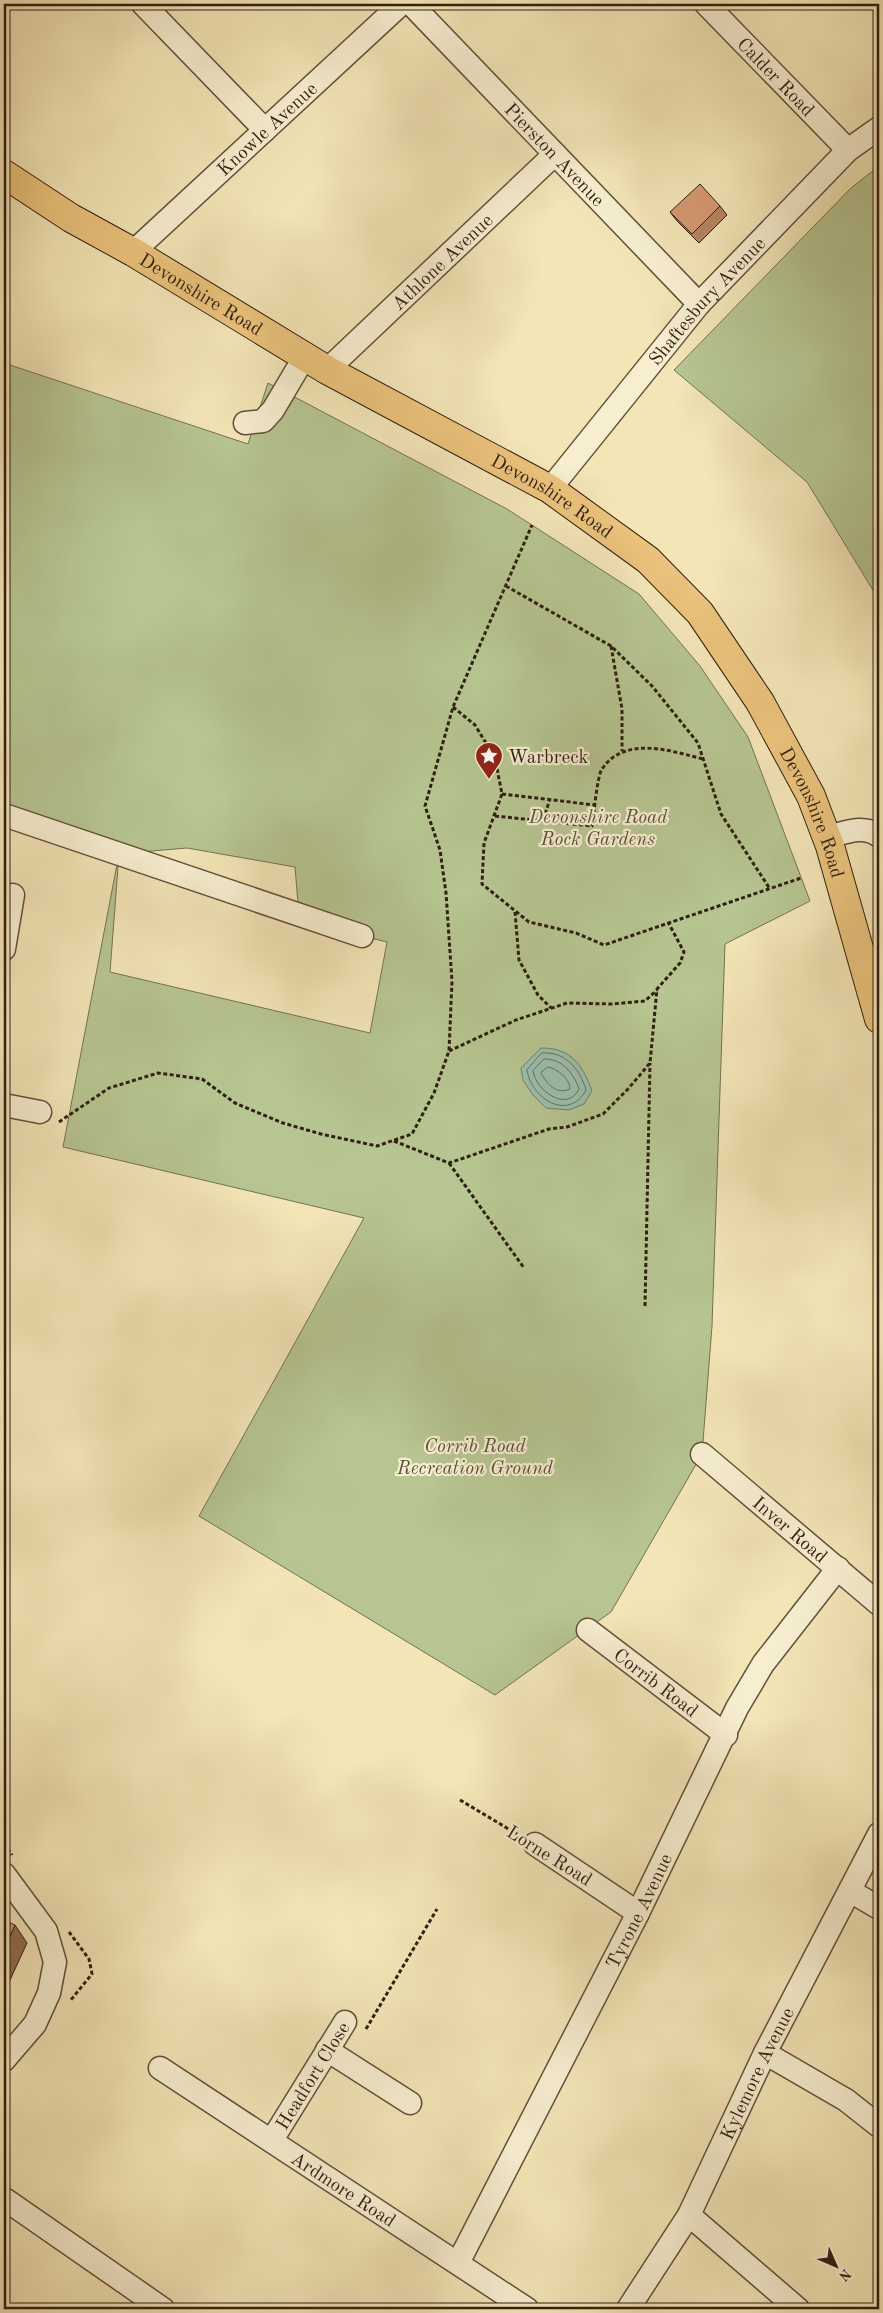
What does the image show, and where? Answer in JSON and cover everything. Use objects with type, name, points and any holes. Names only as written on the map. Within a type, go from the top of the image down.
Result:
[{"type":"main road","name":"Devonshire Road","points":[[4,174],[72,218],[133,252],[316,363],[550,489],[648,560],[700,612],[760,702],[811,796],[827,838],[879,1019]]},
{"type":"street","points":[[143,4],[265,130]]},
{"type":"street","name":"Knowle Avenue","points":[[133,252],[401,4]]},
{"type":"street","name":"Pierston Avenue","points":[[411,4],[699,304]]},
{"type":"street","name":"Calder Road","points":[[706,4],[848,150]]},
{"type":"street","name":"Shaftesbury Avenue","points":[[550,489],[699,304],[848,150],[879,128]]},
{"type":"street","name":"Athlone Avenue","points":[[245,423],[262,421],[316,363],[556,154]]},
{"type":"street","points":[[4,815],[362,936]]},
{"type":"street","points":[[827,838],[859,830],[873,831],[879,836]]},
{"type":"street","points":[[4,949],[6,922],[13,895]]},
{"type":"street","points":[[4,1105],[46,1119]]},
{"type":"street","name":"Inver Road","points":[[702,1454],[879,1604]]},
{"type":"street","name":"Tyrone Avenue","points":[[458,2263],[638,1913],[726,1735],[737,1708],[763,1664],[838,1568]]},
{"type":"street","name":"Corrib Road","points":[[588,1630],[726,1735]]},
{"type":"street","name":"Kylemore Avenue","points":[[628,2309],[689,2214],[765,2053],[879,1834]]},
{"type":"street","name":"Lorne Road","points":[[535,1844],[638,1913]]},
{"type":"street","points":[[4,1874],[46,1931],[55,1962],[49,1993],[35,2024],[4,2060]]},
{"type":"street","points":[[850,1891],[879,1908]]},
{"type":"street","name":"Headfort Close","points":[[272,2140],[345,2022]]},
{"type":"street","points":[[327,2050],[410,2103]]},
{"type":"street","points":[[765,2053],[846,2100],[879,2126]]},
{"type":"street","name":"Ardmore Road","points":[[160,2068],[527,2309]]},
{"type":"street","points":[[6,2200],[163,2309]]},
{"type":"street","points":[[689,2214],[798,2309]]},
{"type":"path","points":[[46,1119],[109,1088],[158,1073],[202,1078],[235,1103],[283,1123],[321,1134],[378,1146],[412,1134],[434,1093],[450,1051],[452,981],[446,893],[440,850],[425,806],[453,707],[532,525]]},
{"type":"path","points":[[506,586],[611,646],[652,686],[698,744],[721,814],[770,889]]},
{"type":"path","points":[[611,646],[622,709],[622,751]]},
{"type":"path","points":[[453,707],[475,725],[494,758],[502,794],[484,843],[482,884],[529,922],[576,932],[604,945],[801,878]]},
{"type":"path","points":[[495,816],[592,826],[602,769],[622,751],[656,747],[703,759]]},
{"type":"path","points":[[502,794],[595,805]]},
{"type":"path","points":[[543,820],[550,799]]},
{"type":"path","points":[[515,911],[519,960],[538,995],[551,1008]]},
{"type":"path","points":[[450,1051],[516,1020],[567,1003],[612,1004],[644,1001],[680,963],[684,952],[668,922]]},
{"type":"path","points":[[645,1306],[650,1063],[657,989]]},
{"type":"path","points":[[449,1163],[549,1129],[567,1127],[603,1114],[650,1063]]},
{"type":"path","points":[[393,1141],[449,1163],[524,1268]]},
{"type":"path","name":"Lorne Road","points":[[460,1800],[535,1844]]},
{"type":"path","name":"Headfort Close","points":[[345,2022],[365,2030],[437,1909]]},
{"type":"green space","points":[[879,166],[879,600],[807,482],[674,370],[850,189]]},
{"type":"green space","points":[[4,363],[248,444],[268,383],[507,509],[639,594],[700,666],[748,737],[810,901],[725,944],[712,1326],[702,1454],[611,1612],[495,1695],[199,1516],[364,1218],[63,1147],[119,854],[110,972],[370,1033],[387,942],[362,936],[299,915],[295,867],[187,848],[140,852],[4,825]]},
{"type":"water","points":[[541,1048],[560,1051],[574,1059],[584,1073],[592,1091],[584,1104],[569,1110],[546,1108],[533,1095],[523,1080],[521,1068]]},
{"type":"building","points":[[700,184],[720,206],[692,234],[670,212]]},
{"type":"building","points":[[4,1920],[15,1925],[4,1949]]},
{"type":"place","name":"Warbreck","points":[[489,780]]},
{"type":"park label","name":"Devonshire Road Rock Gardens","points":[[598,827]]},
{"type":"park label","name":"Corrib Road Recreation Ground","points":[[475,1456]]}]
